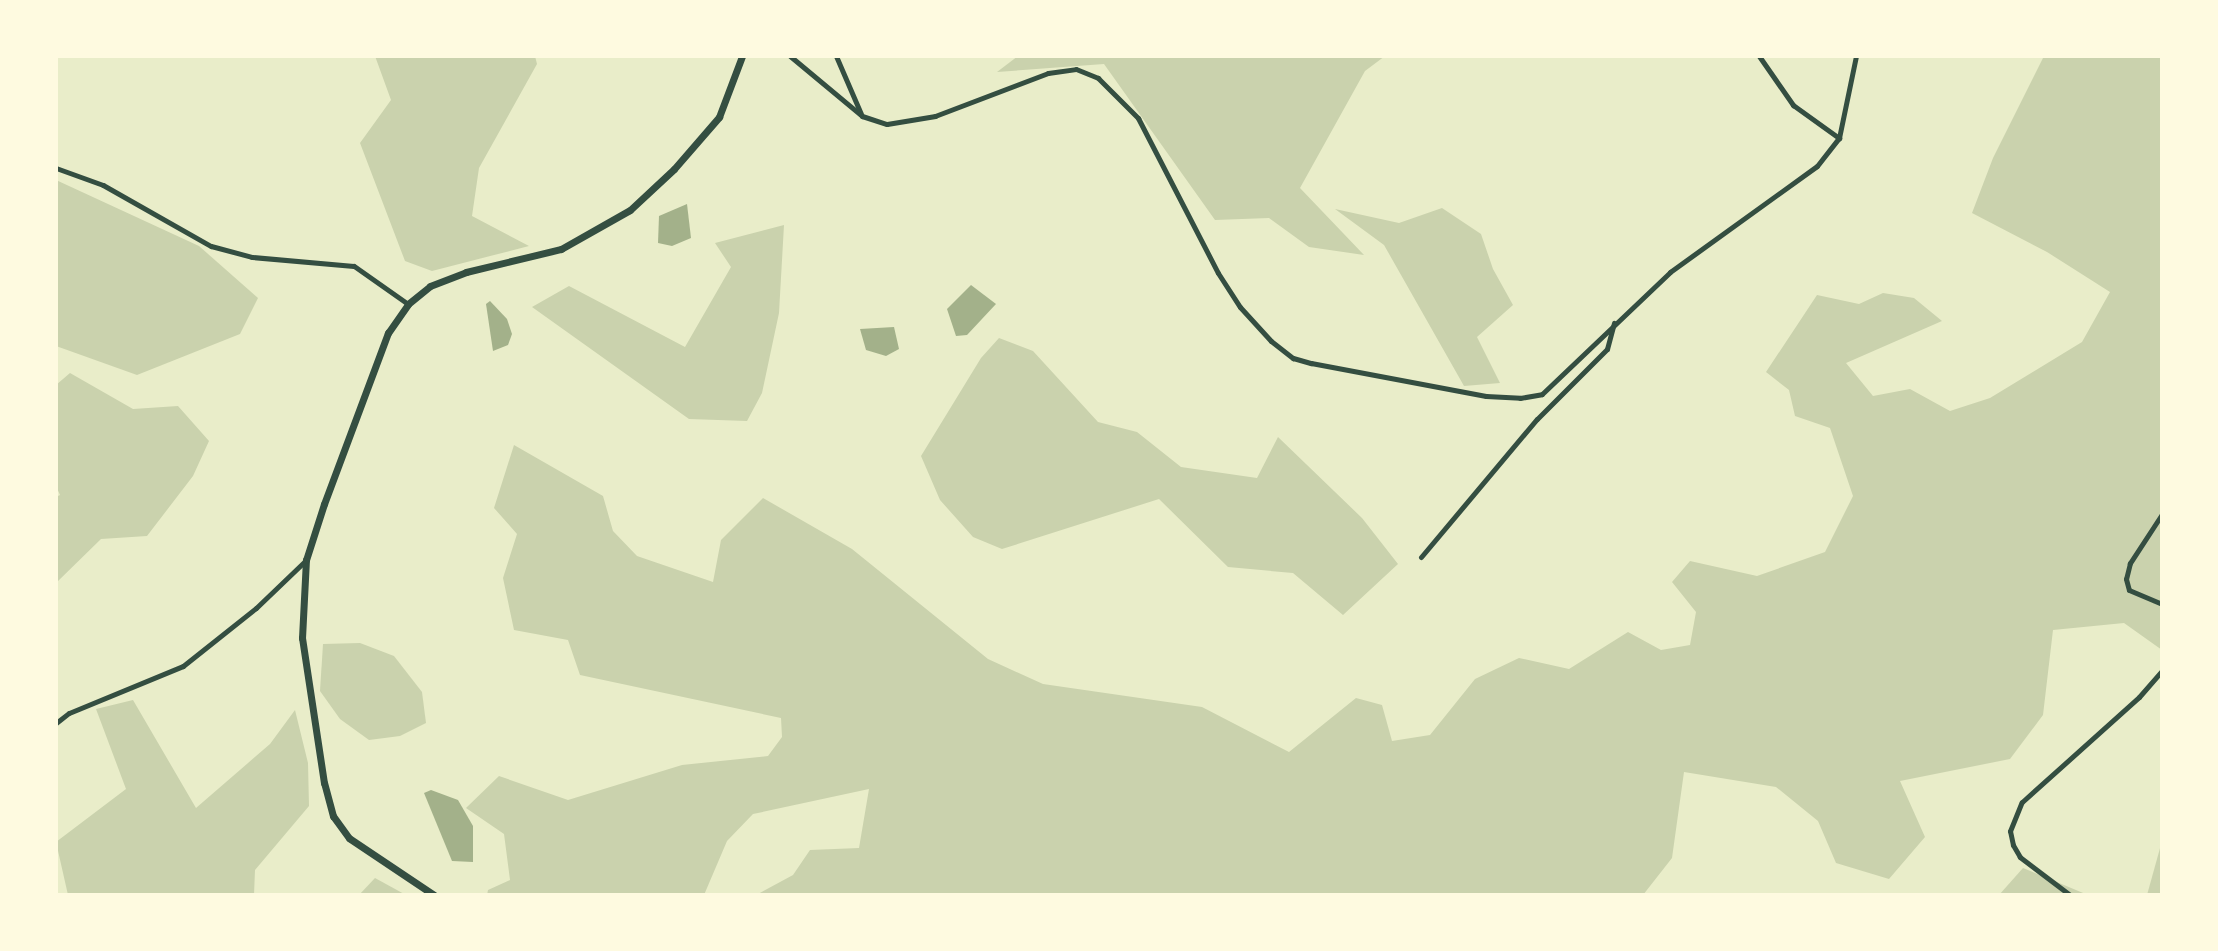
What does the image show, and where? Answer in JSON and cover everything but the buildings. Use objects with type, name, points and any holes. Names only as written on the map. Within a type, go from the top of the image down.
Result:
[{"type":"street","points":[[434,895],[372,857],[349,838],[334,816],[324,783],[302,638],[306,560],[388,333],[408,304],[430,285],[466,272],[561,249],[630,210],[674,169],[719,117],[742,56]]},
{"type":"street","points":[[790,56],[862,116],[887,124],[911,122],[1048,73],[1076,69],[1098,78],[1138,118],[1218,273],[1240,307],[1271,341],[1293,358],[1486,396],[1520,398],[1542,394],[1573,368],[1615,320],[1670,272],[1780,196],[1817,166],[1839,138],[1856,56]]},
{"type":"street","points":[[836,56],[862,116]]},
{"type":"street","points":[[1759,56],[1793,105],[1839,138]]},
{"type":"street","points":[[56,168],[103,185],[211,246],[252,257],[355,266],[408,304]]},
{"type":"street","points":[[1421,557],[1537,419],[1607,349],[1615,320]]},
{"type":"street","points":[[2162,514],[2130,563],[2126,579],[2129,590],[2162,604]]},
{"type":"street","points":[[56,723],[69,713],[183,666],[256,608],[306,560]]},
{"type":"street","points":[[2070,895],[2021,857],[2012,845],[2010,831],[2022,802],[2139,697],[2162,671]]},
{"type":"shaded area","points":[[375,56],[535,56],[537,64],[479,168],[472,216],[529,246],[432,271],[405,261],[360,143],[391,100]]},
{"type":"shaded area","points":[[1018,56],[1385,56],[1365,71],[1300,188],[1364,255],[1309,247],[1269,218],[1215,220],[1104,64],[997,72]]},
{"type":"shaded area","points":[[2044,56],[2162,56],[2162,650],[2124,623],[2053,630],[2043,715],[2010,759],[1900,781],[1925,837],[1889,879],[1836,863],[1818,821],[1776,787],[1684,772],[1672,858],[1643,895],[756,895],[793,875],[810,850],[859,848],[869,789],[753,814],[727,841],[704,895],[487,895],[488,890],[510,880],[504,834],[466,808],[499,776],[568,800],[682,765],[768,756],[782,737],[781,718],[580,675],[568,640],[514,630],[503,578],[517,534],[494,508],[514,445],[603,496],[613,531],[637,556],[713,582],[721,540],[763,498],[852,549],[988,659],[1043,684],[1202,707],[1289,752],[1356,698],[1382,705],[1392,741],[1430,735],[1475,679],[1519,658],[1569,669],[1628,632],[1661,650],[1690,645],[1696,612],[1672,582],[1690,561],[1757,576],[1825,552],[1853,496],[1830,428],[1795,416],[1789,390],[1766,372],[1817,295],[1859,304],[1883,293],[1914,298],[1942,321],[1846,363],[1873,396],[1910,389],[1950,411],[1990,398],[2082,342],[2110,292],[2047,252],[1972,213],[1993,158]]},
{"type":"shaded area","points":[[56,180],[199,246],[258,298],[240,334],[137,375],[56,346]]},
{"type":"shaded area","points":[[687,204],[691,238],[672,246],[658,243],[659,216]]},
{"type":"shaded area","points":[[1442,208],[1481,234],[1493,269],[1513,305],[1477,337],[1500,383],[1464,386],[1384,245],[1335,209],[1399,223]]},
{"type":"shaded area","points":[[784,225],[779,313],[762,393],[747,421],[689,419],[532,307],[569,286],[685,347],[731,267],[715,243]]},
{"type":"shaded area","points":[[971,285],[996,304],[967,335],[956,336],[947,309]]},
{"type":"shaded area","points":[[490,301],[507,319],[512,334],[508,345],[493,351],[486,304]]},
{"type":"shaded area","points":[[894,327],[899,349],[886,356],[866,350],[860,329]]},
{"type":"shaded area","points":[[999,338],[1033,351],[1098,422],[1137,432],[1181,467],[1257,478],[1278,437],[1362,518],[1398,564],[1343,615],[1293,573],[1228,567],[1159,499],[1002,549],[973,537],[940,500],[921,456],[981,358]]},
{"type":"shaded area","points":[[70,373],[133,409],[178,406],[209,441],[193,476],[147,536],[101,539],[56,583],[56,497],[60,495],[56,486],[56,385]]},
{"type":"shaded area","points":[[360,643],[394,656],[422,692],[426,723],[400,736],[369,740],[340,719],[320,691],[323,644]]},
{"type":"shaded area","points":[[133,700],[196,808],[270,744],[295,710],[308,763],[309,806],[255,870],[254,895],[68,895],[56,842],[126,789],[96,709]]},
{"type":"shaded area","points":[[431,790],[458,800],[473,826],[473,862],[452,861],[424,793]]},
{"type":"shaded area","points":[[2162,841],[2162,895],[2147,895]]},
{"type":"shaded area","points":[[2023,868],[2088,895],[1999,895]]},
{"type":"shaded area","points":[[375,878],[406,895],[359,895]]}]
